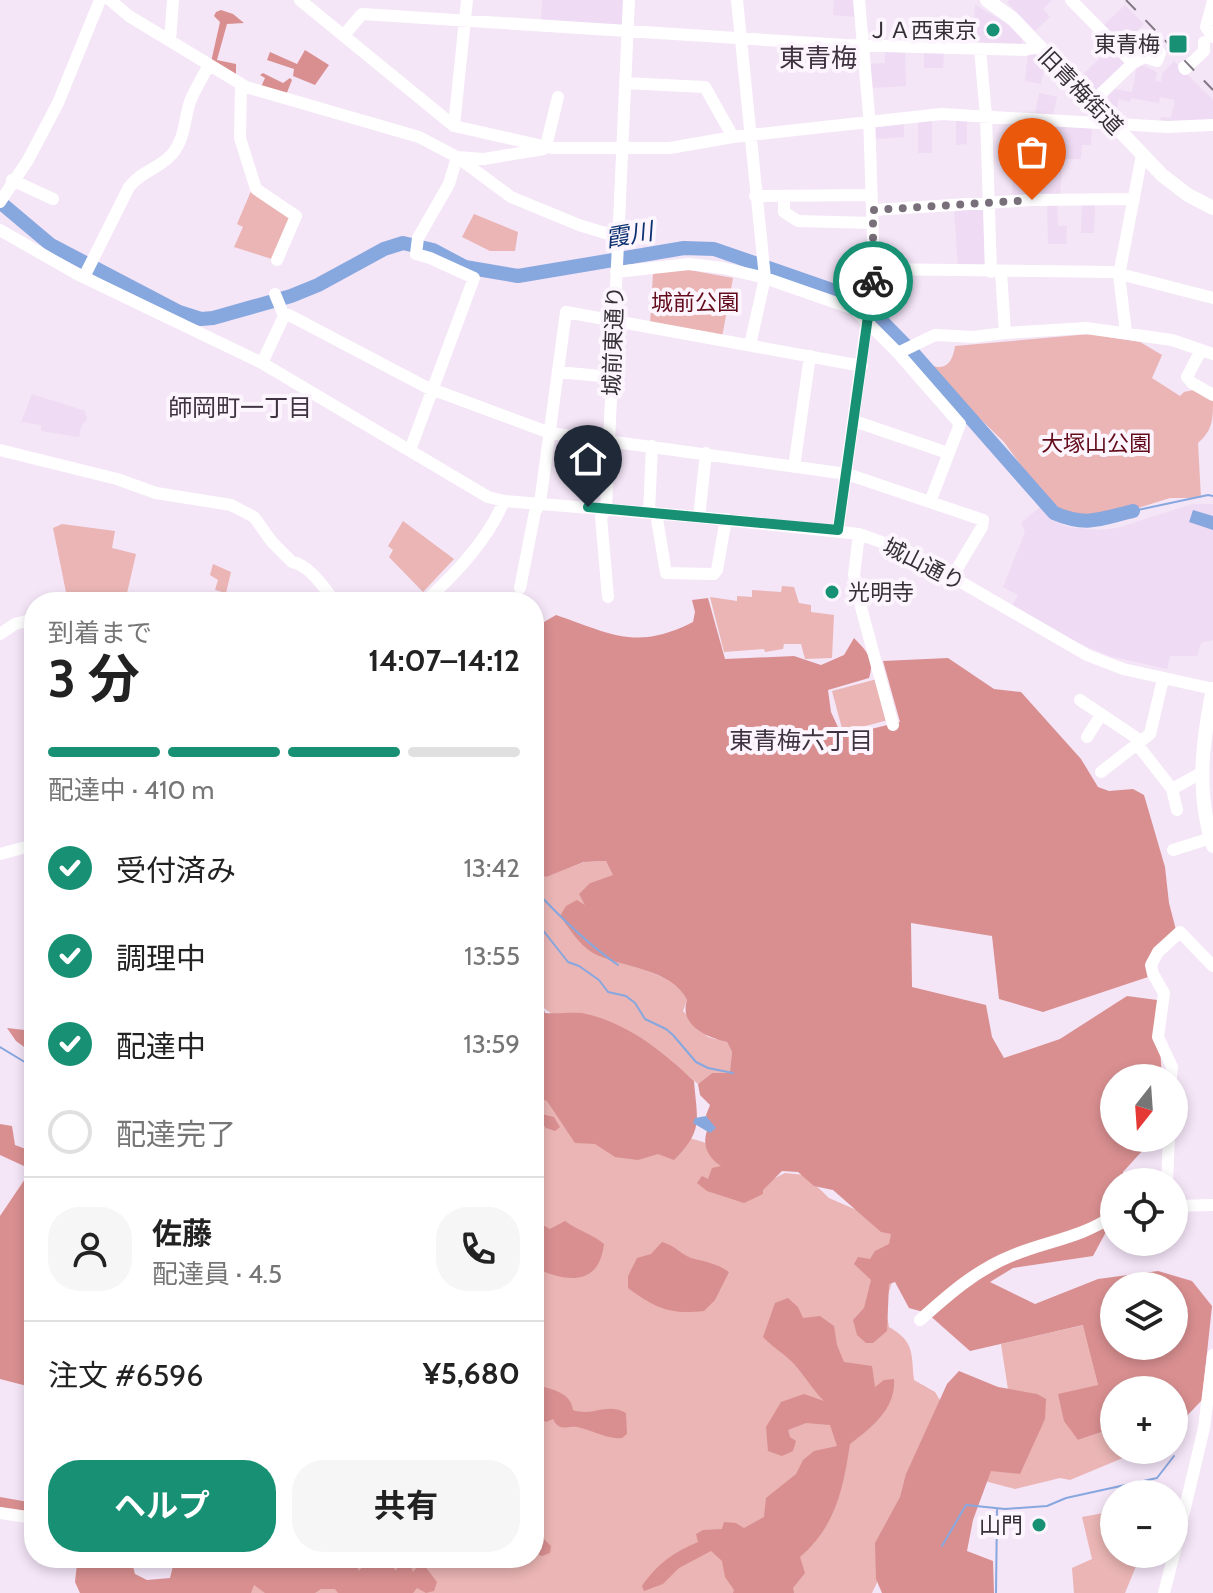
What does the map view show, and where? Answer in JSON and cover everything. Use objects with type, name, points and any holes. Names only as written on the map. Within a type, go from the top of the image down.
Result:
[{"type":"main road","name":"旧青梅街道","points":[[987,0],[1013,19],[1173,185],[1213,208]]},
{"type":"main road","points":[[1212,842],[1204,813],[1201,773],[1213,689]]},
{"type":"street","points":[[2,198],[28,160],[64,92],[100,0]]},
{"type":"street","points":[[110,0],[241,85],[419,137],[457,157],[496,189],[511,197],[579,225],[618,237],[629,0]]},
{"type":"street","points":[[170,41],[173,0]]},
{"type":"street","points":[[300,0],[454,126],[549,147],[670,148],[733,137],[924,115],[1168,127],[1213,125]]},
{"type":"street","points":[[454,126],[467,0]]},
{"type":"street","points":[[737,0],[763,272],[750,345]]},
{"type":"street","points":[[838,530],[874,269],[869,123],[859,0]]},
{"type":"street","points":[[1071,0],[1124,52],[1139,60],[1153,61],[1161,56],[1145,38],[1139,37],[1124,52]]},
{"type":"street","points":[[1184,67],[1207,46],[1206,27],[1213,1]]},
{"type":"street","points":[[344,35],[362,14],[863,46],[1025,50],[1039,47]]},
{"type":"street","points":[[980,49],[989,203],[1005,333]]},
{"type":"street","points":[[1092,102],[1139,60]]},
{"type":"street","points":[[88,269],[135,179],[165,161],[175,151],[186,127],[191,100],[209,65]]},
{"type":"street","points":[[625,83],[705,87],[733,137]]},
{"type":"street","points":[[241,85],[240,138],[256,189],[296,216],[277,260]]},
{"type":"street","points":[[549,147],[558,97]]},
{"type":"street","points":[[457,157],[484,159],[549,147]]},
{"type":"street","points":[[1126,332],[1119,275],[1142,155]]},
{"type":"street","points":[[410,450],[474,278],[416,252],[418,238],[449,184],[457,157]]},
{"type":"street","points":[[12,180],[53,199]]},
{"type":"street","points":[[755,196],[872,195]]},
{"type":"street","points":[[784,196],[784,212],[798,221],[989,203],[1134,199]]},
{"type":"street","points":[[0,230],[88,269],[195,332],[262,363],[488,497],[504,501],[477,545],[434,592]]},
{"type":"street","name":"城前東通り","points":[[608,597],[601,517],[606,509],[618,237]]},
{"type":"street","points":[[616,271],[689,264],[763,272],[854,309],[868,319],[960,424],[931,500]]},
{"type":"street","points":[[874,269],[1112,272],[1213,298]]},
{"type":"street","points":[[262,363],[280,305],[289,315],[431,389],[550,433],[847,471],[983,520],[982,527],[952,577]]},
{"type":"street","points":[[520,588],[535,512],[540,503],[566,312],[862,366]]},
{"type":"street","points":[[900,353],[935,335],[958,338],[1086,328],[1126,332],[1172,340],[1207,352],[1187,377],[1213,395]]},
{"type":"street","points":[[795,463],[810,356]]},
{"type":"street","points":[[558,372],[612,377]]},
{"type":"street","points":[[854,421],[948,453]]},
{"type":"street","points":[[652,446],[653,513],[666,573],[714,574],[726,519]]},
{"type":"street","points":[[0,450],[117,479],[156,493],[231,505],[254,517],[272,542],[292,562],[298,562],[327,592]]},
{"type":"street","points":[[699,517],[706,453]]},
{"type":"street","name":"城山通り","points":[[504,501],[726,519],[859,534],[909,552],[1087,655],[1123,669],[1213,689]]},
{"type":"street","points":[[859,534],[854,575],[893,725]]},
{"type":"street","points":[[0,634],[24,622]]},
{"type":"street","points":[[1101,772],[1150,734],[1163,679]]},
{"type":"street","points":[[1080,700],[1139,743],[1172,789],[1177,810]]},
{"type":"street","points":[[1087,737],[1101,715]]},
{"type":"street","points":[[1172,789],[1201,773]]},
{"type":"street","points":[[1173,850],[1212,842]]},
{"type":"street","points":[[2,852],[24,847]]},
{"type":"street","points":[[1171,1064],[1158,1037],[1164,993],[1151,965],[1158,952],[1180,932],[1213,966]]},
{"type":"street","points":[[1188,1206],[1213,1205]]},
{"type":"street","points":[[920,1320],[985,1269],[1022,1252],[1075,1237],[1100,1225]]},
{"type":"street","points":[[1188,1495],[1204,1428],[1213,1355]]},
{"type":"street","points":[[0,1513],[24,1517]]},
{"type":"street","points":[[1164,1593],[1170,1568]]},
{"type":"shaded area","points":[[542,0],[623,0],[622,26],[541,22]]},
{"type":"shaded area","points":[[834,0],[853,0],[855,17],[833,15]]},
{"type":"shaded area","points":[[1052,0],[1043,9],[1050,17],[1035,31],[1007,2]]},
{"type":"shaded area","points":[[975,5],[1006,23],[1023,40],[1020,46],[973,45]]},
{"type":"shaded area","points":[[1125,5],[1144,24],[1123,44],[1104,25]]},
{"type":"shaded area","points":[[221,10],[233,14],[244,23],[227,24],[217,60],[236,64],[236,75],[211,62],[220,22],[214,16]]},
{"type":"shaded area","points":[[1112,47],[1124,59],[1124,64],[1097,90],[1090,89],[1079,78]]},
{"type":"shaded area","points":[[305,50],[329,65],[315,85],[293,76],[294,69],[267,60],[270,52],[297,64]]},
{"type":"shaded area","points":[[885,50],[905,51],[906,86],[871,88],[869,64],[885,63]]},
{"type":"shaded area","points":[[924,51],[944,52],[943,68],[924,68]]},
{"type":"shaded area","points":[[1028,53],[1038,56],[1045,63],[1041,84],[1025,81]]},
{"type":"shaded area","points":[[1174,61],[1213,100],[1213,123],[1160,124],[1161,117],[1171,118],[1175,100],[1160,97],[1159,103],[1119,99],[1115,115],[1105,105],[1115,89],[1132,92],[1136,70],[1141,65],[1157,72],[1155,81],[1161,82],[1162,74]]},
{"type":"shaded area","points":[[263,73],[283,83],[290,78],[292,80],[286,95],[261,87],[265,78],[260,75]]},
{"type":"shaded area","points":[[1039,93],[1057,97],[1053,115],[1035,114]]},
{"type":"shaded area","points":[[956,119],[967,119],[967,144],[956,145]]},
{"type":"shaded area","points":[[918,120],[932,120],[932,153],[918,153]]},
{"type":"shaded area","points":[[904,122],[904,137],[875,139],[874,129],[877,127]]},
{"type":"shaded area","points":[[1014,122],[1090,126],[1091,145],[1082,145],[1081,159],[1062,159],[1060,197],[1012,199]]},
{"type":"shaded area","points":[[1047,202],[1057,202],[1058,226],[1067,226],[1066,244],[1048,244]]},
{"type":"shaded area","points":[[1082,202],[1095,203],[1094,233],[1081,233]]},
{"type":"shaded area","points":[[984,206],[987,265],[958,267],[954,207]]},
{"type":"shaded area","points":[[32,394],[85,411],[87,419],[79,437],[41,431],[41,425],[21,422]]},
{"type":"shaded area","points":[[1192,504],[1213,504],[1213,640],[1201,643],[1197,656],[1170,656],[1167,669],[1109,656],[1072,640],[1012,606],[1018,595],[1003,587],[1025,532],[1021,523],[1040,507],[1067,527],[1097,530],[1117,528]]},
{"type":"shaded area","points":[[708,598],[725,659],[794,656],[821,665],[844,655],[854,638],[869,656],[871,672],[869,678],[828,690],[831,712],[842,736],[900,722],[883,661],[948,658],[994,689],[1021,692],[1081,759],[1098,787],[1109,791],[1133,789],[1144,795],[1165,867],[1176,930],[1148,977],[1043,1012],[999,999],[992,936],[911,923],[912,987],[986,1005],[992,1037],[1004,1058],[1060,1039],[1127,996],[1157,1000],[1161,1064],[1100,1064],[1100,1152],[1141,1152],[1127,1168],[1100,1168],[1100,1243],[1093,1256],[1013,1268],[990,1282],[1035,1304],[1100,1279],[1100,1360],[1188,1360],[1188,1280],[1192,1281],[1212,1306],[1202,1400],[1188,1415],[1188,1376],[1100,1376],[1100,1433],[1078,1440],[1064,1421],[1058,1394],[1098,1385],[1083,1325],[970,1351],[927,1313],[909,1308],[895,1282],[889,1284],[887,1331],[873,1343],[866,1343],[857,1335],[853,1320],[864,1308],[871,1280],[854,1264],[858,1257],[870,1259],[875,1251],[889,1244],[891,1234],[881,1232],[833,1190],[814,1186],[798,1172],[782,1171],[763,1190],[763,1194],[744,1203],[707,1191],[697,1183],[702,1176],[708,1179],[712,1168],[721,1166],[706,1148],[709,1126],[706,1115],[710,1105],[700,1095],[698,1084],[712,1073],[730,1073],[732,1052],[727,1042],[703,1033],[691,1023],[687,1016],[687,1000],[670,981],[593,953],[579,941],[560,916],[566,906],[577,900],[585,905],[579,894],[590,883],[613,875],[606,861],[584,862],[544,876],[544,622],[556,615],[609,633],[639,638],[673,631],[693,622],[695,612],[692,600]]},
{"type":"shaded area","points":[[544,1010],[545,1013],[582,1013],[629,1031],[694,1081],[696,1124],[684,1150],[674,1160],[658,1154],[638,1160],[615,1157],[595,1144],[575,1143],[544,1100]]},
{"type":"shaded area","points":[[7,1028],[24,1030],[24,1047]]},
{"type":"shaded area","points":[[544,1114],[554,1117],[560,1127],[555,1131],[546,1128]]},
{"type":"shaded area","points":[[0,1124],[12,1126],[15,1145],[24,1148],[24,1166],[0,1155]]},
{"type":"shaded area","points":[[24,1180],[24,1385],[0,1379],[0,1216]]},
{"type":"shaded area","points":[[565,1221],[604,1244],[601,1258],[588,1274],[569,1278],[544,1271],[544,1226],[550,1229]]},
{"type":"shaded area","points":[[662,1242],[688,1257],[729,1272],[715,1300],[704,1311],[672,1311],[646,1301],[628,1288],[628,1276],[637,1258],[651,1254]]},
{"type":"shaded area","points":[[788,1298],[798,1307],[803,1318],[820,1316],[834,1326],[844,1362],[872,1366],[875,1387],[884,1380],[894,1379],[894,1390],[887,1408],[874,1424],[850,1444],[836,1506],[822,1533],[800,1557],[805,1573],[793,1588],[794,1593],[733,1593],[722,1561],[711,1551],[679,1568],[663,1584],[644,1591],[642,1586],[660,1565],[698,1542],[696,1534],[703,1530],[722,1529],[724,1522],[736,1523],[744,1528],[764,1517],[766,1498],[796,1474],[803,1460],[814,1451],[837,1446],[830,1425],[806,1423],[788,1430],[790,1437],[796,1441],[793,1451],[782,1456],[768,1451],[766,1427],[781,1402],[804,1394],[824,1401],[794,1364],[763,1337],[775,1303]]},
{"type":"shaded area","points":[[959,1371],[998,1387],[1037,1394],[1046,1399],[1045,1419],[1020,1474],[991,1471],[973,1520],[967,1551],[993,1561],[994,1593],[882,1593],[876,1579],[875,1543],[900,1497],[906,1474],[947,1384]]},
{"type":"shaded area","points":[[544,1387],[564,1395],[573,1410],[613,1409],[626,1413],[627,1434],[615,1438],[577,1427],[562,1427],[553,1419],[546,1422]]},
{"type":"shaded area","points":[[0,1497],[24,1501],[24,1516],[0,1511]]},
{"type":"shaded area","points":[[544,1539],[551,1546],[550,1553],[544,1555]]},
{"type":"shaded area","points":[[77,1568],[133,1568],[135,1574],[147,1580],[170,1578],[172,1568],[358,1568],[358,1571],[362,1568],[394,1568],[396,1571],[397,1568],[411,1568],[413,1572],[416,1568],[426,1568],[437,1582],[434,1591],[426,1593],[417,1588],[413,1593],[338,1593],[335,1589],[321,1589],[315,1593],[265,1593],[254,1585],[251,1593],[80,1593],[75,1582]]},
{"type":"green space","points":[[251,191],[291,216],[275,260],[234,247],[243,227],[237,224]]},
{"type":"green space","points":[[474,214],[518,232],[515,251],[490,251],[462,237]]},
{"type":"green space","name":"城前公園","points":[[684,269],[733,278],[722,337],[650,324],[653,273]]},
{"type":"green space","name":"大塚山公園","points":[[1090,334],[1140,342],[1162,355],[1152,378],[1180,396],[1198,389],[1213,399],[1211,424],[1198,443],[1201,498],[1170,498],[1087,524],[1071,520],[1055,512],[1004,442],[928,368],[931,365],[945,366],[953,356],[955,346]]},
{"type":"green space","points":[[403,521],[454,559],[423,592],[389,557],[393,550],[388,546]]},
{"type":"green space","points":[[62,524],[115,531],[112,548],[136,554],[127,592],[66,592],[53,528]]},
{"type":"green space","points":[[213,564],[231,572],[226,592],[215,590],[218,580],[210,575]]},
{"type":"green space","points":[[782,586],[794,587],[799,603],[811,605],[811,612],[834,615],[832,658],[805,659],[801,644],[784,644],[783,649],[765,652],[764,649],[724,652],[710,597],[737,601],[737,596],[752,597],[752,590],[781,592]]},
{"type":"green space","points":[[877,679],[888,720],[843,732],[832,691]]},
{"type":"green space","points":[[606,861],[614,875],[590,883],[618,960],[666,979],[682,992],[687,1000],[683,1011],[708,1037],[727,1042],[732,1052],[731,1074],[712,1073],[698,1084],[653,1047],[566,1024],[544,1008],[544,877],[585,862]]},
{"type":"green space","points":[[544,1092],[704,1143],[726,1153],[769,1181],[785,1173],[805,1175],[829,1198],[907,1232],[885,1305],[889,1327],[908,1343],[914,1380],[935,1392],[949,1415],[908,1518],[872,1593],[166,1593],[221,1568],[544,1568]]},
{"type":"green space","points":[[1084,1325],[1098,1385],[1078,1440],[1100,1433],[1100,1464],[1108,1464],[1070,1480],[1060,1478],[1015,1489],[981,1480],[979,1458],[1009,1396],[1001,1344]]},
{"type":"green space","points":[[1100,1514],[1100,1568],[1135,1568],[1125,1593],[1074,1593],[1072,1568],[1092,1559],[1082,1517]]},
{"type":"water","points":[[1193,510],[1213,516],[1213,530],[1189,522]]},
{"type":"water","points":[[706,1116],[716,1128],[710,1133],[693,1123],[695,1118]]},
{"type":"waterway","name":"霞川","points":[[0,202],[51,245],[179,312],[201,319],[291,296],[384,249],[403,243],[433,250],[465,267],[518,276],[684,248],[714,249],[861,300],[915,355],[1054,513],[1085,521],[1133,511]]},
{"type":"waterway","name":"霞川","points":[[1133,511],[1213,496]]},
{"type":"waterway","points":[[544,899],[595,948],[618,965]]},
{"type":"waterway","points":[[544,932],[568,962],[599,980],[608,992],[626,996],[635,1003],[645,1019],[666,1029],[696,1062],[733,1073]]},
{"type":"waterway","points":[[0,1047],[24,1062]]},
{"type":"waterway","points":[[942,1546],[966,1505],[1005,1509],[1047,1506],[1066,1498],[1157,1478],[1168,1464]]},
{"type":"waterway","points":[[996,1593],[997,1510]]},
{"type":"railway","points":[[1126,0],[1213,90]]},
{"type":"way so far","points":[[873,281],[873,210],[1032,200]]},
{"type":"place","name":"ＪＡ西東京","points":[[993,30]]},
{"type":"place","name":"東青梅","points":[[1178,44]]},
{"type":"place","name":"光明寺","points":[[832,592]]},
{"type":"place","name":"山門","points":[[1039,1525]]},
{"type":"district","name":"東青梅","points":[[818,58]]},
{"type":"district","name":"師岡町一丁目","points":[[240,408]]},
{"type":"district","name":"東青梅六丁目","points":[[801,741]]},
{"type":"route","points":[[588,507],[838,530],[873,281]]}]
